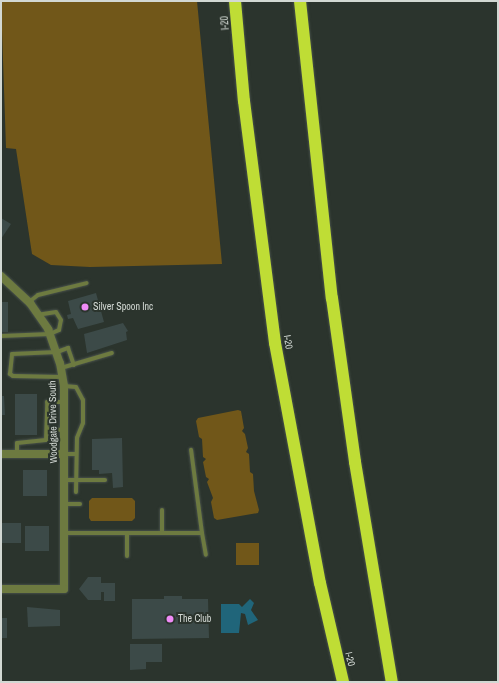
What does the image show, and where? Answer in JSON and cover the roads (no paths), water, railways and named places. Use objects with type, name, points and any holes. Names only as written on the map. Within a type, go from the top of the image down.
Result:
[{"type":"highway","name":"I-20","points":[[235,1],[244,101],[276,343],[320,583],[343,682]]},
{"type":"highway","points":[[300,1],[314,155],[335,321],[364,520],[392,682]]},
{"type":"street","name":"Woodgate Drive South","points":[[1,276],[29,302],[50,334],[57,352],[64,386],[64,589],[1,589]]},
{"type":"street","points":[[1,454],[64,454]]},
{"type":"lane","points":[[29,302],[38,295],[87,283]]},
{"type":"lane","points":[[1,336],[50,334],[59,330],[62,323],[60,314],[52,311],[38,315]]},
{"type":"lane","points":[[63,377],[16,377],[10,374],[11,356],[14,352],[57,352],[68,348],[74,364]]},
{"type":"lane","points":[[61,368],[112,353]]},
{"type":"lane","points":[[64,386],[74,385],[79,390],[83,400],[83,423],[77,438],[76,492]]},
{"type":"lane","points":[[17,454],[17,443],[42,442],[47,437],[47,402],[64,402]]},
{"type":"lane","points":[[47,429],[64,430]]},
{"type":"lane","points":[[191,450],[206,555]]},
{"type":"lane","points":[[64,454],[76,454]]},
{"type":"lane","points":[[64,480],[105,480]]},
{"type":"lane","points":[[64,504],[80,504]]},
{"type":"lane","points":[[162,510],[162,533]]},
{"type":"lane","points":[[64,533],[202,533]]},
{"type":"lane","points":[[127,533],[128,556]]},
{"type":"water","points":[[250,599],[254,603],[251,610],[258,620],[248,625],[245,614],[241,613],[239,633],[221,633],[221,604],[239,604],[242,607]]},
{"type":"place","name":"Silver Spoon Inc","points":[[85,307]]},
{"type":"place","name":"The Club","points":[[170,619]]}]
